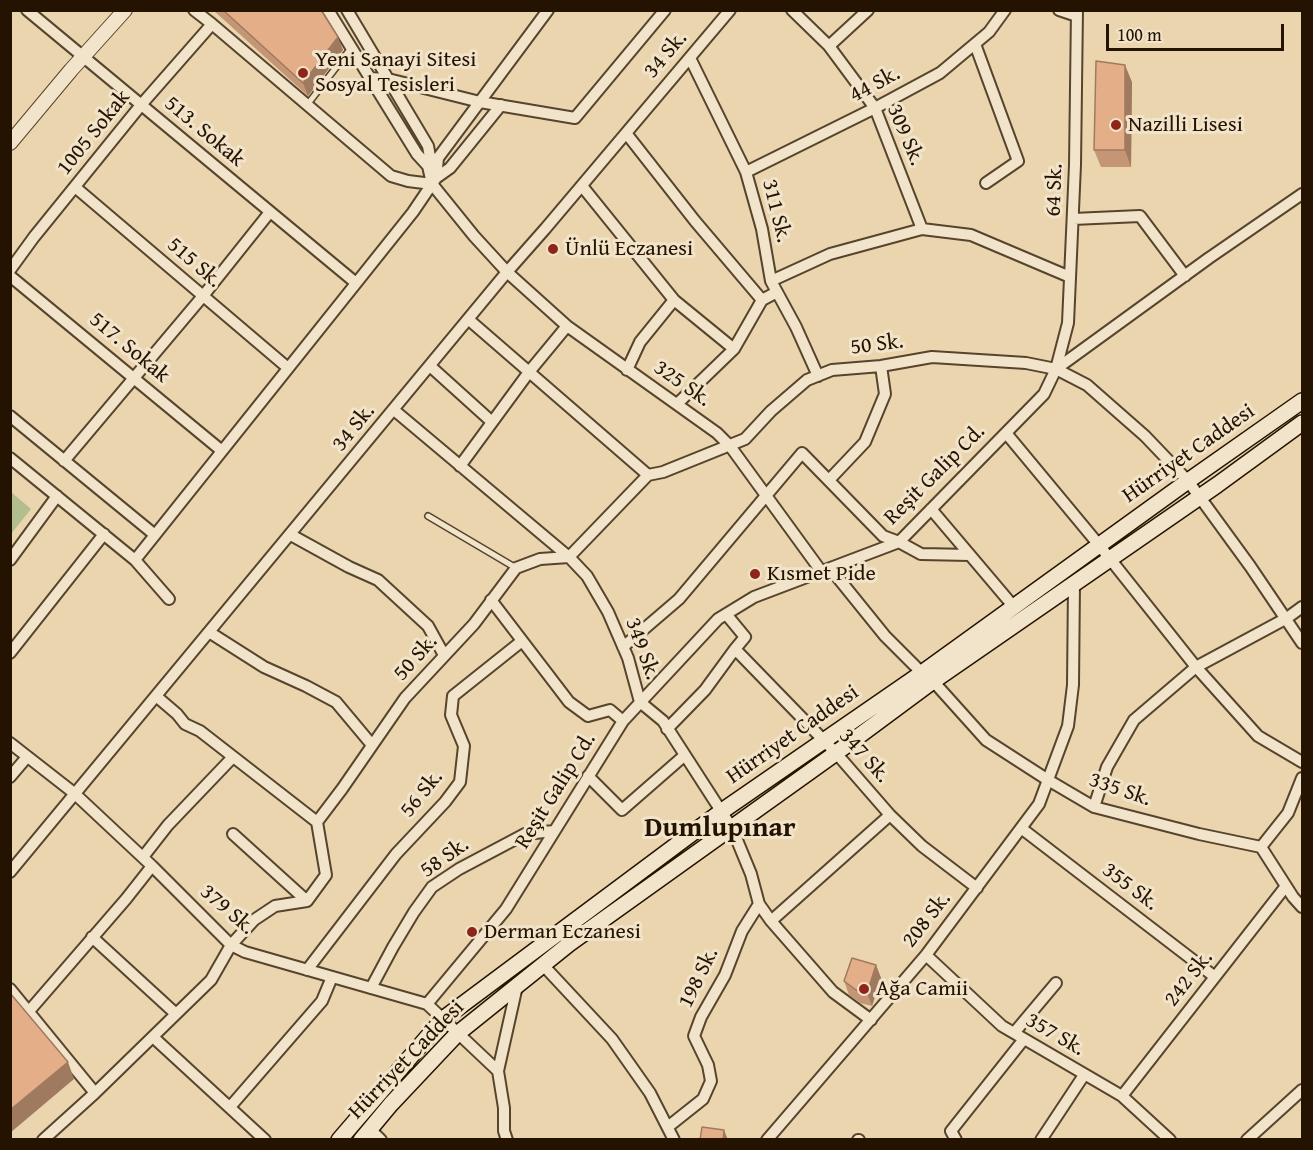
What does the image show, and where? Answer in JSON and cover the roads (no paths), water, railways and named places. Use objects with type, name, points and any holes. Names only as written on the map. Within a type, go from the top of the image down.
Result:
[{"type":"main road","name":"Hürriyet Caddesi","points":[[371,1136],[458,1034],[569,944],[836,753],[1014,607],[1302,401]]},
{"type":"main road","name":"Hürriyet Caddesi","points":[[339,1140],[443,1019],[722,811],[823,740],[1074,584],[1302,423]]},
{"type":"street","name":"513. Sokak","points":[[27,10],[356,283]]},
{"type":"street","points":[[11,141],[125,10]]},
{"type":"street","points":[[194,10],[391,176],[408,182],[434,181]]},
{"type":"street","points":[[328,10],[417,154],[428,166],[434,181]]},
{"type":"street","points":[[347,10],[428,146],[430,157],[428,166]]},
{"type":"street","points":[[434,181],[438,158],[548,10]]},
{"type":"street","name":"34 Sk.","points":[[369,78],[388,79],[480,102],[575,118],[665,10]]},
{"type":"street","name":"34 Sk.","points":[[10,872],[507,272],[730,10]]},
{"type":"street","name":"309 Sk.","points":[[792,10],[829,46],[874,108],[922,229]]},
{"type":"street","points":[[829,46],[868,10]]},
{"type":"street","name":"44 Sk.","points":[[746,172],[940,73],[989,32],[1005,10]]},
{"type":"street","points":[[1059,10],[1077,13]]},
{"type":"street","name":"64 Sk.","points":[[1056,369],[1068,323],[1073,219],[1077,13]]},
{"type":"street","name":"1005 Sokak","points":[[10,270],[141,105],[212,24]]},
{"type":"street","points":[[975,44],[1018,161],[986,183]]},
{"type":"street","name":"311 Sk.","points":[[690,58],[746,172],[762,229],[771,281],[796,327],[818,376]]},
{"type":"street","points":[[135,560],[356,283],[434,181],[450,168],[501,105]]},
{"type":"street","points":[[626,133],[695,221],[762,300]]},
{"type":"street","name":"325 Sk.","points":[[434,181],[492,258],[567,326],[717,433],[730,446],[766,497],[825,570],[885,636],[927,677]]},
{"type":"street","points":[[582,186],[635,255],[674,300],[734,349]]},
{"type":"street","name":"515 Sk.","points":[[75,187],[288,368]]},
{"type":"street","name":"Reşit Galip Cd.","points":[[428,1004],[506,909],[622,721],[718,619],[754,597],[898,542],[1044,394],[1056,369],[1302,194]]},
{"type":"street","points":[[64,461],[203,296],[270,212]]},
{"type":"street","points":[[1073,219],[1140,216],[1185,276]]},
{"type":"street","points":[[771,281],[830,254],[922,229],[971,235],[1070,277]]},
{"type":"street","name":"517. Sokak","points":[[10,276],[222,451]]},
{"type":"street","points":[[676,404],[734,349],[762,300],[777,292]]},
{"type":"street","points":[[627,369],[640,342],[674,300]]},
{"type":"street","points":[[468,319],[648,475],[569,556],[540,559],[516,568]]},
{"type":"street","points":[[460,466],[528,372],[567,326]]},
{"type":"street","name":"50 Sk.","points":[[648,475],[663,472],[745,439],[771,411],[807,380],[832,370],[881,366],[932,357],[1026,363],[1056,369],[1088,385],[1146,436],[1188,481],[1287,618],[1302,643]]},
{"type":"street","points":[[430,366],[492,422]]},
{"type":"street","points":[[829,480],[866,442],[885,394],[881,366]]},
{"type":"street","name":"349 Sk.","points":[[394,410],[569,556],[587,576],[608,612],[623,647],[640,702],[663,721],[722,811],[732,828],[751,874],[759,904]]},
{"type":"street","points":[[10,416],[155,536]]},
{"type":"street","points":[[1006,433],[1196,667],[1258,736],[1302,762]]},
{"type":"street","points":[[623,647],[679,599],[802,453],[883,536],[921,554],[970,555]]},
{"type":"street","points":[[10,458],[135,560],[169,599]]},
{"type":"street","points":[[10,560],[57,496]]},
{"type":"street","points":[[931,508],[1014,607]]},
{"type":"street","points":[[10,653],[104,534]]},
{"type":"street","points":[[291,535],[378,580],[428,626],[444,655]]},
{"type":"street","name":"50 Sk.","points":[[317,822],[405,698],[474,624],[516,568]]},
{"type":"street","name":"208 Sk.","points":[[770,1139],[926,955],[1039,804],[1068,726],[1072,695],[1074,584]]},
{"type":"street","points":[[491,600],[569,702],[588,716],[610,710],[622,721]]},
{"type":"street","points":[[1094,807],[1107,767],[1134,720],[1196,667],[1287,618],[1302,606]]},
{"type":"street","points":[[668,729],[705,690],[745,636],[726,614]]},
{"type":"street","points":[[209,632],[264,667],[336,702],[372,746]]},
{"type":"street","name":"56 Sk.","points":[[308,970],[396,854],[445,802],[460,782],[464,746],[451,715],[453,696],[522,641]]},
{"type":"street","name":"347 Sk.","points":[[735,649],[836,753],[890,815],[922,846],[976,888]]},
{"type":"street","name":"335 Sk.","points":[[927,677],[986,740],[1094,807],[1261,848]]},
{"type":"street","points":[[44,1140],[211,980],[231,945],[254,920],[275,906],[307,901],[326,875],[317,822],[200,730],[184,724],[177,714],[156,696]]},
{"type":"street","name":"379 Sk.","points":[[10,743],[74,794],[143,857],[231,945],[245,952],[428,1004],[498,1071]]},
{"type":"street","points":[[588,776],[622,810],[685,755]]},
{"type":"street","points":[[10,777],[27,757]]},
{"type":"street","points":[[143,857],[168,825],[233,757]]},
{"type":"street","points":[[1302,778],[1288,813],[1261,848],[1302,906]]},
{"type":"street","points":[[771,921],[890,815]]},
{"type":"street","name":"355 Sk.","points":[[1021,828],[1215,977]]},
{"type":"street","name":"58 Sk.","points":[[371,988],[393,946],[432,887],[459,869],[525,834],[554,831]]},
{"type":"street","points":[[233,834],[307,901]]},
{"type":"street","points":[[30,1010],[152,866]]},
{"type":"street","name":"242 Sk.","points":[[1122,1096],[1286,886]]},
{"type":"street","points":[[759,904],[771,921],[834,992],[871,1020]]},
{"type":"street","name":"198 Sk.","points":[[669,1126],[703,1099],[711,1081],[708,1065],[694,1035],[701,1017],[725,975],[741,931],[759,904]]},
{"type":"street","points":[[92,937],[176,1014]]},
{"type":"street","name":"357 Sk.","points":[[926,955],[1002,1026],[1122,1096],[1170,1140]]},
{"type":"street","points":[[543,965],[612,1039],[650,1093],[675,1140]]},
{"type":"street","points":[[230,1107],[322,1001],[332,977]]},
{"type":"street","points":[[1014,1033],[1056,983]]},
{"type":"street","points":[[507,1140],[504,1131],[504,1108],[498,1071],[517,986]]},
{"type":"street","points":[[10,988],[95,1093]]},
{"type":"street","points":[[153,1037],[265,1140]]},
{"type":"street","points":[[956,1140],[951,1131],[1024,1040]]},
{"type":"street","points":[[1041,1140],[1084,1075]]},
{"type":"street","points":[[1247,1140],[1302,1090]]},
{"type":"lane","points":[[307,105],[351,48]]},
{"type":"lane","points":[[428,516],[516,568]]},
{"type":"place","name":"Yeni Sanayi Sitesi Sosyal Tesisleri","points":[[303,73]]},
{"type":"place","name":"Nazilli Lisesi","points":[[1116,125]]},
{"type":"place","name":"Ünlü Eczanesi","points":[[553,249]]},
{"type":"place","name":"Kısmet Pide","points":[[755,574]]},
{"type":"place","name":"Derman Eczanesi","points":[[472,932]]},
{"type":"place","name":"Ağa Camii","points":[[864,989]]},
{"type":"district","name":"Dumlupınar","points":[[720,829]]}]
